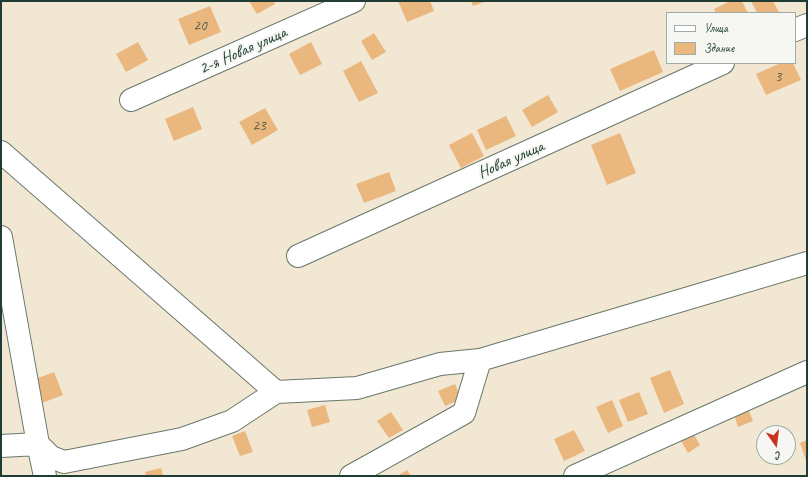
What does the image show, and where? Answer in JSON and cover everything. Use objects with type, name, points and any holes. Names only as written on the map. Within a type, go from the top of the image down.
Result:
[{"type":"street","name":"2-я Новая улица","points":[[132,100],[354,1]]},
{"type":"street","points":[[796,30],[807,25]]},
{"type":"street","name":"Новая улица","points":[[298,256],[721,64]]},
{"type":"street","points":[[1,152],[276,392]]},
{"type":"street","points":[[1,237],[8,315],[45,476]]},
{"type":"street","points":[[1,446],[38,444],[51,457],[64,462],[182,439],[232,420],[276,392],[357,388],[440,364],[480,360],[807,263]]},
{"type":"street","points":[[351,476],[464,413],[480,360]]},
{"type":"street","points":[[575,476],[807,372]]},
{"type":"building","points":[[249,1],[274,1],[275,4],[257,14]]},
{"type":"building","points":[[398,1],[430,1],[434,11],[407,22]]},
{"type":"building","points":[[471,1],[487,1],[473,6]]},
{"type":"building","points":[[730,1],[742,1],[748,12],[716,12],[714,9]]},
{"type":"building","points":[[751,1],[773,1],[779,12],[756,12]]},
{"type":"building","points":[[210,6],[221,32],[189,45],[178,19]]},
{"type":"building","points":[[374,33],[386,52],[372,60],[361,41]]},
{"type":"building","points":[[138,42],[148,60],[126,72],[116,54]]},
{"type":"building","points":[[311,42],[322,64],[300,75],[289,54]]},
{"type":"building","points":[[654,50],[663,72],[620,91],[610,69]]},
{"type":"building","points":[[361,61],[378,93],[359,102],[343,71]]},
{"type":"building","points":[[779,64],[793,64],[801,80],[766,95],[756,74]]},
{"type":"building","points":[[548,95],[558,112],[532,127],[522,110]]},
{"type":"building","points":[[193,107],[202,129],[174,141],[165,119]]},
{"type":"building","points":[[265,108],[278,130],[252,145],[239,122]]},
{"type":"building","points":[[506,116],[516,136],[486,150],[477,130]]},
{"type":"building","points":[[472,133],[484,156],[461,168],[449,145]]},
{"type":"building","points":[[620,133],[636,173],[607,185],[591,145]]},
{"type":"building","points":[[389,172],[396,191],[364,203],[356,184]]},
{"type":"building","points":[[670,370],[684,404],[664,413],[650,378]]},
{"type":"building","points":[[54,372],[63,395],[42,403],[33,380]]},
{"type":"building","points":[[455,384],[461,399],[445,406],[438,391]]},
{"type":"building","points":[[639,392],[648,414],[628,422],[619,400]]},
{"type":"building","points":[[612,400],[623,426],[608,433],[596,407]]},
{"type":"building","points":[[325,405],[330,422],[312,427],[307,410]]},
{"type":"building","points":[[747,406],[753,421],[738,427],[733,411]]},
{"type":"building","points":[[391,412],[403,430],[389,438],[377,421]]},
{"type":"building","points":[[574,430],[585,451],[564,461],[554,439]]},
{"type":"building","points":[[245,431],[253,452],[240,456],[232,436]]},
{"type":"building","points":[[693,433],[700,445],[688,453],[681,441]]},
{"type":"building","points":[[807,440],[807,463],[800,443]]},
{"type":"building","points":[[161,468],[163,476],[146,476],[145,472]]},
{"type":"building","points":[[407,470],[411,476],[397,476]]}]
